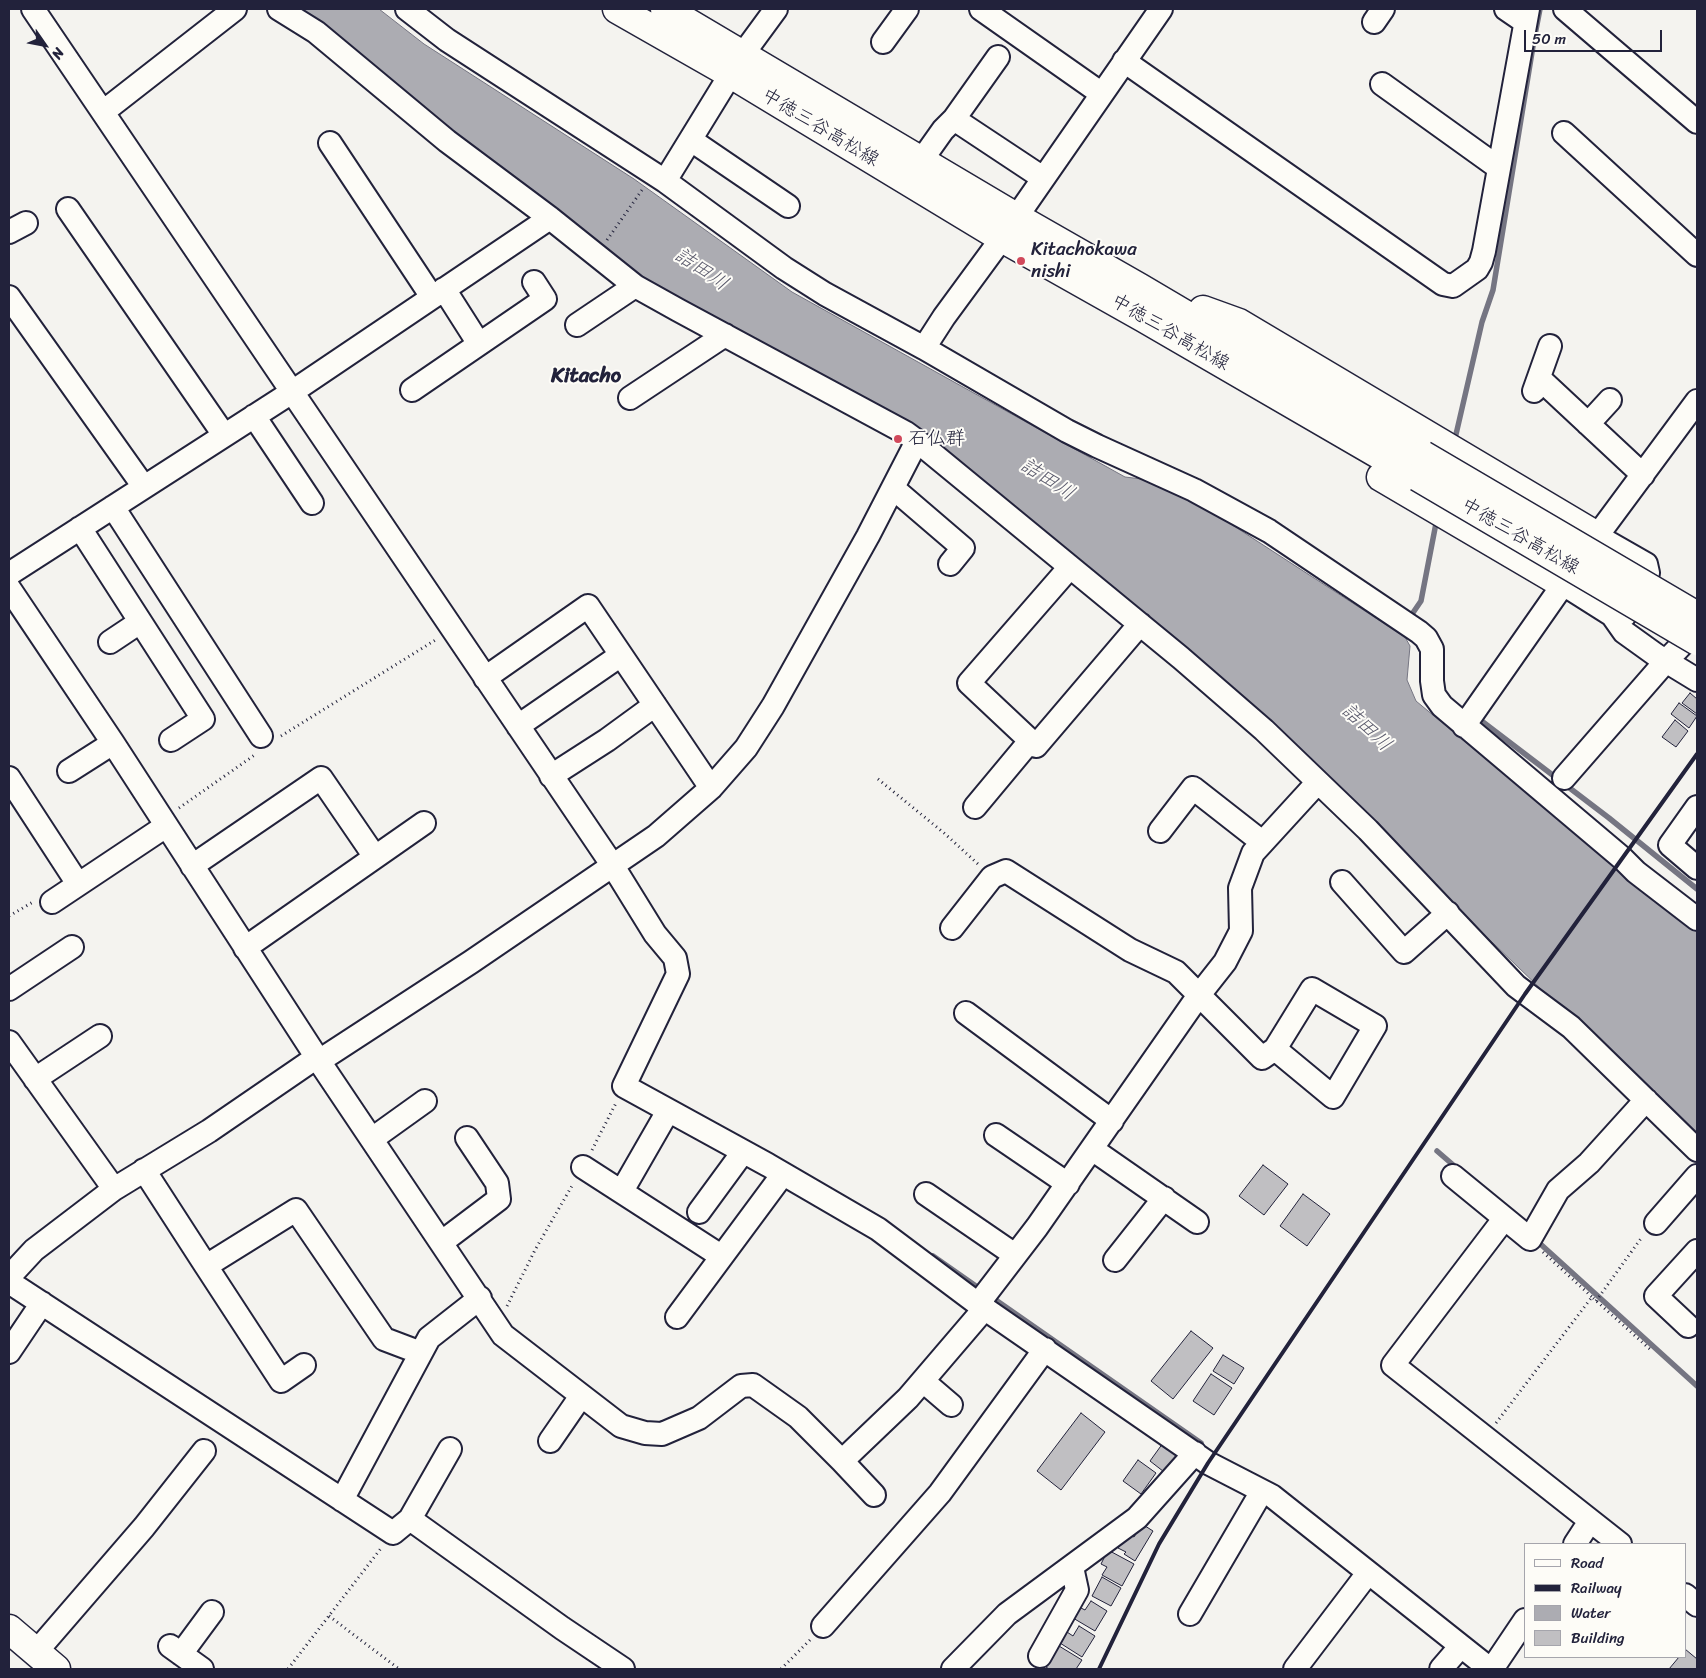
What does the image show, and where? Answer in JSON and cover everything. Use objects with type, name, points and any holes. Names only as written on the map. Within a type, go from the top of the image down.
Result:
[{"type":"main road","name":"中徳三谷高松線","points":[[617,9],[737,64],[921,160],[1009,228],[1140,288],[1697,641]]},
{"type":"main road","name":"中徳三谷高松線","points":[[665,9],[737,64],[1009,228],[1144,318],[1697,616]]},
{"type":"main road","points":[[1140,288],[1239,323],[1597,536]]},
{"type":"main road","points":[[1144,318],[1176,353],[1240,394],[1563,584]]},
{"type":"main road","points":[[9,1629],[56,1669]]},
{"type":"street","points":[[32,9],[518,726],[655,934],[675,958],[678,974],[624,1086],[878,1229],[982,1306],[1208,1463],[1272,1496],[1460,1647],[1491,1669],[1524,1621]]},
{"type":"street","points":[[103,112],[234,9]]},
{"type":"street","points":[[280,9],[316,32],[447,141],[550,218],[635,286],[906,433],[917,441],[1181,658],[1256,723],[1368,830],[1516,986],[1571,1027],[1697,1150]]},
{"type":"street","points":[[407,9],[447,40],[784,268],[832,298],[1082,438],[1194,490],[1269,531],[1419,632],[1426,638],[1432,649],[1434,695],[1442,706],[1622,858],[1636,872],[1697,918]]},
{"type":"street","points":[[656,182],[691,140],[737,64],[776,9]]},
{"type":"street","points":[[882,42],[907,9]]},
{"type":"street","points":[[981,9],[1102,94]]},
{"type":"street","points":[[924,348],[944,316],[1009,228],[1161,9]]},
{"type":"street","points":[[1124,61],[1443,284],[1453,286],[1477,269],[1481,262],[1499,168],[1526,16],[1506,9]]},
{"type":"street","points":[[1565,9],[1697,122]]},
{"type":"street","points":[[921,160],[943,130],[954,119],[998,57]]},
{"type":"street","points":[[1382,84],[1499,168]]},
{"type":"street","points":[[954,119],[1043,178]]},
{"type":"street","points":[[1564,133],[1697,255]]},
{"type":"street","points":[[691,140],[788,206]]},
{"type":"street","points":[[330,143],[438,293],[479,344]]},
{"type":"street","points":[[68,209],[224,435]]},
{"type":"street","points":[[9,574],[292,392],[550,218]]},
{"type":"street","points":[[412,390],[545,299],[534,282]]},
{"type":"street","points":[[577,324],[635,286]]},
{"type":"street","points":[[9,297],[144,487]]},
{"type":"street","points":[[630,398],[725,335]]},
{"type":"street","points":[[1550,346],[1536,385],[1588,424],[1643,475]]},
{"type":"street","points":[[1588,424],[1610,400]]},
{"type":"street","points":[[1464,726],[1597,536],[1697,401]]},
{"type":"street","points":[[254,416],[312,503]]},
{"type":"street","points":[[9,1277],[34,1250],[114,1189],[209,1131],[471,962],[656,836],[711,788],[746,748],[773,706],[868,536],[917,441]]},
{"type":"street","points":[[893,488],[961,550]]},
{"type":"street","points":[[113,507],[266,742]]},
{"type":"street","points":[[80,528],[203,719],[171,740]]},
{"type":"street","points":[[1597,536],[1646,564],[1648,573],[1625,616],[1612,615]]},
{"type":"street","points":[[1070,567],[969,683],[1036,746],[1140,624]]},
{"type":"street","points":[[1563,584],[1612,615],[1624,632],[1697,680]]},
{"type":"street","points":[[9,588],[318,1059],[503,1335],[621,1426],[644,1433],[662,1434],[699,1418],[741,1386],[753,1384],[798,1418],[874,1495]]},
{"type":"street","points":[[485,678],[588,606],[711,788]]},
{"type":"street","points":[[110,642],[140,622]]},
{"type":"street","points":[[1564,778],[1666,661],[1697,629]]},
{"type":"street","points":[[518,726],[621,654]]},
{"type":"street","points":[[551,776],[607,740],[655,705]]},
{"type":"street","points":[[975,807],[1030,740]]},
{"type":"street","points":[[69,771],[112,744]]},
{"type":"street","points":[[9,778],[78,884]]},
{"type":"street","points":[[192,866],[321,778],[375,857]]},
{"type":"street","points":[[842,1461],[908,1398],[982,1306],[1199,995],[1225,962],[1241,930],[1240,888],[1253,853],[1318,782]]},
{"type":"street","points":[[1160,831],[1193,788],[1262,842]]},
{"type":"street","points":[[1697,807],[1670,845],[1697,868]]},
{"type":"street","points":[[52,902],[164,823]]},
{"type":"street","points":[[245,948],[424,823]]},
{"type":"street","points":[[952,928],[992,877],[1006,871],[1130,950],[1176,972],[1262,1058],[1275,1050],[1312,989],[1375,1026],[1333,1098],[1275,1050]]},
{"type":"street","points":[[1342,882],[1404,952],[1448,913]]},
{"type":"street","points":[[9,989],[72,947]]},
{"type":"street","points":[[966,1013],[1112,1121]]},
{"type":"street","points":[[35,1079],[100,1036]]},
{"type":"street","points":[[10,1045],[114,1189]]},
{"type":"street","points":[[1453,1176],[1504,1219],[1532,1235],[1558,1190],[1590,1163],[1646,1100]]},
{"type":"street","points":[[372,1138],[425,1101]]},
{"type":"street","points":[[622,1191],[668,1110]]},
{"type":"street","points":[[996,1134],[1068,1184]]},
{"type":"street","points":[[442,1242],[499,1199],[497,1183],[467,1138]]},
{"type":"street","points":[[1092,1149],[1198,1222]]},
{"type":"street","points":[[699,1212],[743,1152]]},
{"type":"street","points":[[583,1167],[721,1256]]},
{"type":"street","points":[[144,1170],[281,1382],[304,1365]]},
{"type":"street","points":[[677,1318],[783,1174]]},
{"type":"street","points":[[1656,1223],[1697,1176]]},
{"type":"street","points":[[926,1194],[1016,1255]]},
{"type":"street","points":[[1116,1260],[1164,1198]]},
{"type":"street","points":[[206,1266],[296,1210],[384,1339],[421,1353]]},
{"type":"street","points":[[1504,1219],[1393,1365],[1619,1543]]},
{"type":"street","points":[[1688,1326],[1656,1296],[1697,1251]]},
{"type":"street","points":[[9,1282],[392,1533],[410,1519],[450,1449]]},
{"type":"street","points":[[342,1500],[429,1338],[480,1298]]},
{"type":"street","points":[[9,1352],[42,1303]]},
{"type":"street","points":[[823,1626],[940,1493],[1044,1349]]},
{"type":"street","points":[[923,1381],[951,1405]]},
{"type":"street","points":[[550,1441],[581,1396]]},
{"type":"street","points":[[36,1652],[144,1527],[204,1451]]},
{"type":"street","points":[[953,1669],[1006,1614],[1137,1518],[1194,1453]]},
{"type":"street","points":[[1190,1614],[1262,1491]]},
{"type":"street","points":[[410,1519],[623,1669]]},
{"type":"street","points":[[1575,1543],[1590,1520]]},
{"type":"street","points":[[1040,1656],[1077,1590],[1072,1567]]},
{"type":"street","points":[[1295,1669],[1368,1573]]},
{"type":"street","points":[[1686,1597],[1697,1605]]},
{"type":"street","points":[[202,1669],[175,1650],[212,1612]]},
{"type":"street","points":[[1441,1669],[1460,1647]]},
{"type":"path","points":[[605,243],[656,182]]},
{"type":"path","points":[[164,823],[266,742],[452,629]]},
{"type":"path","points":[[878,779],[944,833],[992,877]]},
{"type":"path","points":[[497,1325],[536,1250],[583,1167],[624,1086]]},
{"type":"path","points":[[1596,1301],[1649,1227],[1656,1223]]},
{"type":"path","points":[[1532,1235],[1592,1298],[1652,1351]]},
{"type":"path","points":[[1485,1437],[1592,1298]]},
{"type":"path","points":[[288,1669],[392,1533]]},
{"type":"path","points":[[329,1616],[399,1669]]},
{"type":"path","points":[[782,1669],[823,1626]]},
{"type":"water","name":"詰田川","points":[[286,9],[379,9],[424,44],[634,179],[792,292],[1125,477],[1166,482],[1405,637],[1410,646],[1407,680],[1416,701],[1624,874],[1697,931],[1697,1139],[1263,722],[910,429],[639,280]]},
{"type":"building","points":[[1690,693],[1697,699],[1697,714],[1682,703]]},
{"type":"building","points":[[1679,703],[1697,716],[1689,728],[1671,714]]},
{"type":"building","points":[[1675,720],[1688,731],[1676,747],[1662,737]]},
{"type":"building","points":[[1263,1165],[1288,1184],[1264,1215],[1239,1196]]},
{"type":"building","points":[[1303,1194],[1330,1214],[1307,1246],[1280,1226]]},
{"type":"building","points":[[1191,1331],[1213,1348],[1173,1399],[1151,1381]]},
{"type":"building","points":[[1223,1355],[1244,1368],[1234,1384],[1213,1371]]},
{"type":"building","points":[[1211,1374],[1232,1388],[1214,1415],[1193,1401]]},
{"type":"building","points":[[1081,1413],[1105,1432],[1061,1490],[1037,1471]]},
{"type":"building","points":[[1163,1443],[1182,1456],[1168,1475],[1150,1461]]},
{"type":"building","points":[[1138,1460],[1156,1473],[1141,1494],[1123,1481]]},
{"type":"building","points":[[1142,1524],[1153,1531],[1135,1561],[1124,1554],[1126,1552],[1118,1548],[1127,1533],[1134,1537]]},
{"type":"building","points":[[1108,1550],[1134,1564],[1122,1586],[1102,1575],[1107,1567],[1101,1564]]},
{"type":"building","points":[[1102,1577],[1121,1588],[1111,1606],[1092,1596]]},
{"type":"building","points":[[1091,1601],[1107,1611],[1095,1631],[1073,1618],[1079,1607],[1085,1610]]},
{"type":"building","points":[[1079,1626],[1095,1636],[1082,1657],[1060,1643],[1067,1632],[1073,1636]]},
{"type":"building","points":[[1059,1646],[1082,1660],[1076,1669],[1049,1669],[1046,1667]]},
{"type":"building","points":[[1686,1650],[1697,1659],[1697,1669],[1669,1669],[1678,1658],[1686,1658]]},
{"type":"waterway","points":[[1454,443],[1482,322],[1493,290],[1540,9]]},
{"type":"waterway","points":[[1408,620],[1421,601],[1437,518]]},
{"type":"waterway","points":[[1479,719],[1609,818],[1697,889]]},
{"type":"waterway","points":[[1437,1151],[1459,1170]]},
{"type":"waterway","points":[[1536,1240],[1697,1386]]},
{"type":"waterway","points":[[933,1256],[983,1291]]},
{"type":"waterway","points":[[990,1296],[1201,1443]]},
{"type":"railway","points":[[1099,1669],[1159,1544],[1208,1463],[1525,994],[1697,754]]},
{"type":"place","name":"Kitachokawa nishi","points":[[1021,261]]},
{"type":"place","name":"石仏群","points":[[898,439]]},
{"type":"district","name":"Kitacho","points":[[586,377]]}]
